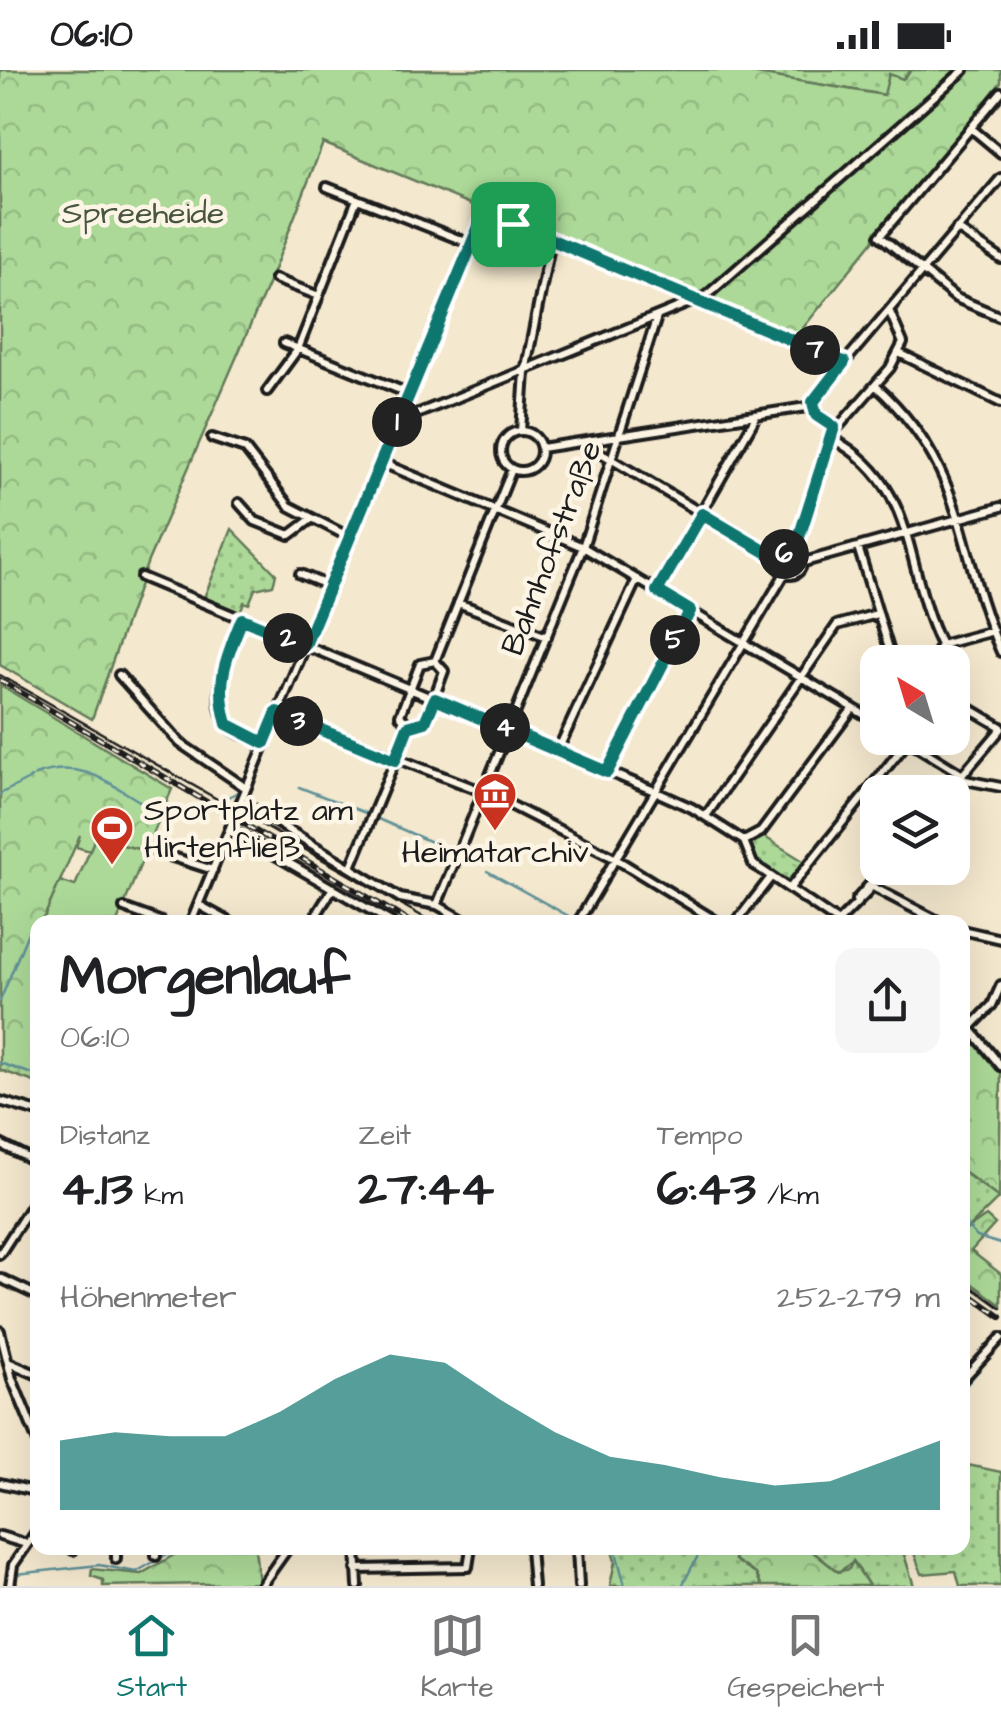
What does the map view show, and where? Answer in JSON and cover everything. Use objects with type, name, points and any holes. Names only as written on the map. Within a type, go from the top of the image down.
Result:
[{"type":"street","points":[[397,422],[697,300],[964,70]]},
{"type":"street","points":[[1001,92],[880,236],[961,302],[1001,316]]},
{"type":"street","points":[[971,128],[1001,153]]},
{"type":"street","points":[[541,448],[813,406],[844,362],[1001,178]]},
{"type":"street","points":[[327,187],[471,244]]},
{"type":"street","points":[[267,392],[298,349],[358,199]]},
{"type":"street","points":[[194,915],[485,212],[844,362]]},
{"type":"street","points":[[957,230],[1001,259]]},
{"type":"street","points":[[521,431],[525,372],[552,240]]},
{"type":"street","points":[[274,278],[319,296]]},
{"type":"street","points":[[778,559],[795,550],[834,427],[849,418],[901,354],[902,334],[888,310]]},
{"type":"street","name":"Bahnhofstraße","points":[[438,906],[583,547],[657,317]]},
{"type":"street","points":[[284,343],[410,394]]},
{"type":"street","points":[[901,354],[1001,402]]},
{"type":"street","points":[[876,386],[930,448],[961,518],[1001,652]]},
{"type":"street","points":[[813,406],[822,422],[834,427]]},
{"type":"street","points":[[657,591],[756,424],[757,415]]},
{"type":"street","points":[[512,469],[504,460],[502,445],[510,434],[521,431],[535,437],[541,448]]},
{"type":"street","points":[[212,438],[245,449],[280,498],[310,520],[349,538]]},
{"type":"street","points":[[831,438],[876,474],[894,500],[908,533],[941,645],[993,631]]},
{"type":"street","points":[[584,442],[778,559],[784,575]]},
{"type":"street","points":[[512,469],[532,467],[541,448]]},
{"type":"street","points":[[380,462],[583,547],[860,712]]},
{"type":"street","points":[[435,661],[512,469]]},
{"type":"street","points":[[238,503],[255,520],[285,534],[295,534],[310,520]]},
{"type":"street","points":[[582,915],[784,575],[804,562],[1001,507]]},
{"type":"street","points":[[858,547],[887,645]]},
{"type":"street","points":[[795,550],[804,562]]},
{"type":"street","points":[[300,574],[329,586]]},
{"type":"street","points":[[141,576],[509,729],[706,816],[744,841],[748,859],[828,915]]},
{"type":"street","points":[[558,750],[637,579]]},
{"type":"street","points":[[458,603],[547,638]]},
{"type":"street","points":[[607,772],[690,611]]},
{"type":"street","points":[[706,816],[837,625],[877,614]]},
{"type":"street","points":[[242,619],[220,668],[225,719],[231,728],[264,743]]},
{"type":"street","points":[[351,867],[408,727],[400,709],[420,664],[435,661]]},
{"type":"street","points":[[408,727],[425,722],[435,699],[444,673],[435,661]]},
{"type":"street","points":[[119,675],[180,743],[246,788]]},
{"type":"street","points":[[744,841],[762,832],[853,708]]},
{"type":"street","points":[[931,755],[963,775],[1001,728],[970,709]]},
{"type":"street","points":[[277,712],[484,791],[616,859],[707,915]]},
{"type":"street","points":[[789,889],[894,755]]},
{"type":"street","points":[[970,780],[1001,787]]},
{"type":"street","points":[[241,801],[405,900],[438,906],[454,915]]},
{"type":"street","points":[[230,829],[373,915]]},
{"type":"street","points":[[148,849],[213,870]]},
{"type":"street","points":[[741,915],[770,876]]},
{"type":"street","points":[[844,915],[870,885]]},
{"type":"street","points":[[875,885],[928,915]]},
{"type":"street","points":[[316,915],[333,888]]},
{"type":"street","points":[[199,905],[217,915]]},
{"type":"street","points":[[124,908],[143,915]]},
{"type":"street","points":[[970,932],[1001,940]]},
{"type":"street","points":[[1001,985],[992,1005],[970,1028],[1001,1066]]},
{"type":"street","points":[[994,1057],[1001,1051]]},
{"type":"street","points":[[0,1101],[30,1110]]},
{"type":"street","points":[[0,1157],[3,1146],[30,1159]]},
{"type":"street","points":[[0,1254],[30,1207]]},
{"type":"street","points":[[0,1278],[30,1292]]},
{"type":"street","points":[[0,1330],[30,1421]]},
{"type":"street","points":[[970,1371],[1001,1338]]},
{"type":"street","points":[[8,1362],[30,1372]]},
{"type":"street","points":[[0,1483],[30,1490]]},
{"type":"street","points":[[0,1536],[26,1544]]},
{"type":"street","points":[[10,1579],[30,1539]]},
{"type":"street","points":[[261,1586],[283,1555]]},
{"type":"street","points":[[356,1555],[358,1586]]},
{"type":"street","points":[[356,1569],[468,1567],[469,1555]]},
{"type":"street","points":[[531,1555],[533,1586]]},
{"type":"street","points":[[577,1555],[579,1586]]},
{"type":"green space","name":"Spreeheide","points":[[0,70],[733,70],[884,95],[889,74],[903,79],[912,70],[1001,70],[1001,82],[795,338],[323,143],[270,280],[148,561],[92,719],[0,665]]},
{"type":"green space","points":[[733,70],[912,70],[885,95]]},
{"type":"green space","points":[[232,529],[276,574],[273,585],[255,589],[249,604],[244,602],[240,612],[203,600]]},
{"type":"green space","points":[[0,685],[172,789],[146,851],[95,838],[90,851],[76,847],[80,835],[45,915],[30,915],[30,1081],[0,1070]]},
{"type":"green space","points":[[763,836],[805,862],[789,883],[753,857],[751,844]]},
{"type":"green space","name":"Sportplatz am Hirtenfließ","points":[[95,838],[146,851],[120,915],[45,915],[60,881],[75,886]]},
{"type":"green space","points":[[970,1036],[1001,1073],[999,1198],[970,1176]]},
{"type":"green space","points":[[970,1177],[999,1198],[970,1226]]},
{"type":"green space","points":[[986,1216],[995,1224],[971,1251],[1001,1274],[1001,1305],[970,1282],[970,1227]]},
{"type":"green space","points":[[970,1465],[1001,1472],[1001,1586],[960,1586],[956,1571],[922,1574],[915,1555],[970,1555]]},
{"type":"green space","points":[[174,1555],[256,1555],[259,1583],[103,1586],[103,1580],[91,1576],[92,1569],[141,1574]]},
{"type":"green space","points":[[613,1555],[734,1555],[756,1574],[762,1586],[610,1586]]},
{"type":"green space","points":[[734,1555],[817,1555],[838,1572],[849,1569],[853,1561],[869,1586],[762,1586],[756,1574]]},
{"type":"green space","points":[[817,1555],[904,1555],[914,1586],[869,1586],[854,1562],[838,1572]]},
{"type":"waterway","points":[[35,775],[61,770],[84,772],[156,810],[175,814],[196,811]]},
{"type":"waterway","points":[[0,794],[31,778]]},
{"type":"waterway","points":[[299,787],[368,814]]},
{"type":"waterway","points":[[226,798],[238,792]]},
{"type":"waterway","points":[[378,819],[454,852]]},
{"type":"waterway","points":[[487,871],[567,915]]},
{"type":"waterway","points":[[0,1001],[29,930]]},
{"type":"waterway","points":[[0,1063],[30,1073]]},
{"type":"waterway","points":[[970,1229],[977,1237],[1001,1244]]},
{"type":"waterway","points":[[970,1381],[1001,1345]]},
{"type":"waterway","points":[[16,1574],[99,1565],[136,1572],[166,1555]]},
{"type":"waterway","points":[[617,1555],[625,1586]]},
{"type":"waterway","points":[[682,1586],[698,1555]]},
{"type":"tram line","points":[[0,675],[420,915]]},
{"type":"tram line","points":[[970,1286],[1001,1308]]},
{"type":"railway","points":[[0,680],[398,915]]},
{"type":"railway","points":[[970,1295],[1001,1317]]},
{"type":"place","name":"Heimatarchiv","points":[[495,832]]},
{"type":"place","name":"Sportplatz am Hirtenfließ","points":[[112,866]]},
{"type":"route","points":[[485,212],[513,224],[844,362],[813,402],[816,415],[834,427],[795,550],[778,559],[702,514],[657,591],[690,611],[607,772],[435,699],[425,722],[408,727],[395,760],[277,712],[264,743],[231,728],[225,719],[220,668],[242,619],[305,645],[485,212]]}]
